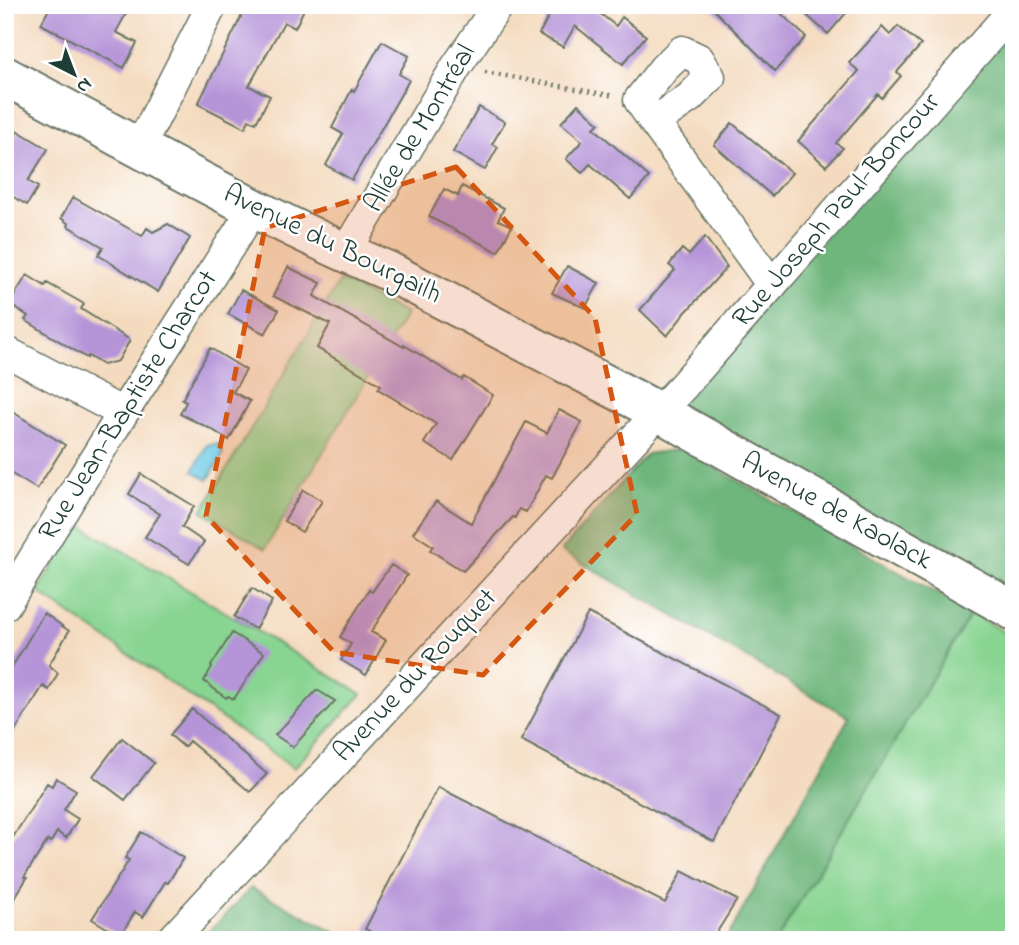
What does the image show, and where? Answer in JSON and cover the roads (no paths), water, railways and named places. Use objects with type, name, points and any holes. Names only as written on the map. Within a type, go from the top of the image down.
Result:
[{"type":"main road","name":"Avenue du Bourgailh","points":[[5,76],[254,208],[388,271],[659,412]]},
{"type":"main road","name":"Avenue de Kaolack","points":[[659,412],[1014,611]]},
{"type":"street","points":[[140,147],[212,5]]},
{"type":"street","name":"Allée de Montréal","points":[[345,253],[456,66],[498,5]]},
{"type":"street","name":"Rue Joseph Paul-Boncour","points":[[659,412],[1014,9]]},
{"type":"street","points":[[646,111],[772,285]]},
{"type":"street","name":"Rue Jean-Baptiste Charcot","points":[[5,605],[254,208]]},
{"type":"street","points":[[5,351],[123,413]]},
{"type":"street","name":"Avenue du Rouquet","points":[[172,940],[659,412]]},
{"type":"water","points":[[219,444],[223,454],[208,480],[193,471],[207,445]]}]
